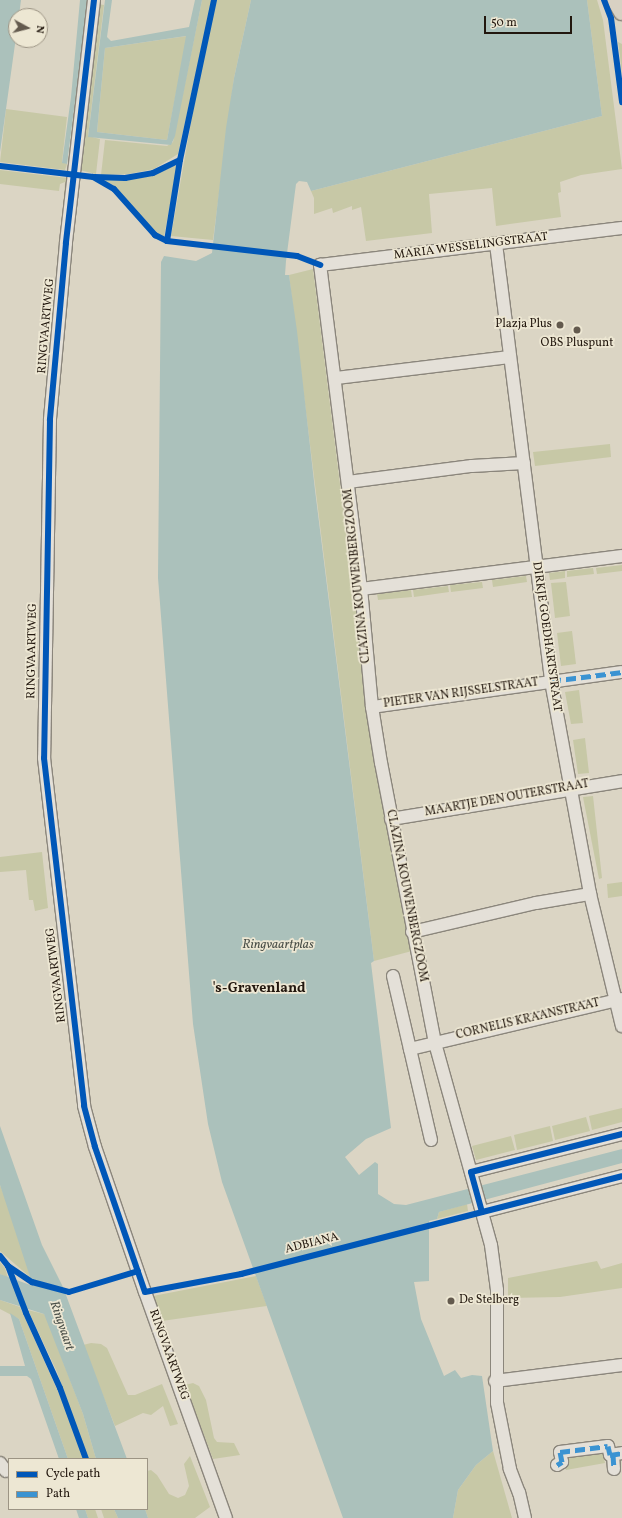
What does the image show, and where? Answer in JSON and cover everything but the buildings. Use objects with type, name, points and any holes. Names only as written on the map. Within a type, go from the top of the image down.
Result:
[{"type":"main road","points":[[616,0],[622,12]]},
{"type":"street","name":"RINGVAARTWEG","points":[[94,0],[66,243],[50,420],[44,758],[84,1106],[95,1147],[142,1285],[226,1518]]},
{"type":"street","name":"MARIA WESSELINGSTRAAT","points":[[320,265],[622,228]]},
{"type":"street","name":"DIRKJE GOEDHARTSTRAAT","points":[[496,244],[551,681],[569,788],[590,894],[619,999],[622,1026]]},
{"type":"street","name":"CLAZINA KOUWENBERGZOOM","points":[[320,265],[336,378],[361,589],[372,707],[412,932],[435,1043],[481,1208],[497,1290],[495,1381],[501,1431],[525,1518]]},
{"type":"street","points":[[336,378],[510,357]]},
{"type":"street","points":[[348,482],[472,466],[524,463]]},
{"type":"street","points":[[361,589],[622,556]]},
{"type":"street","name":"PIETER VAN RIJSSELSTRAAT","points":[[372,707],[622,672]]},
{"type":"street","name":"MAARTJE DEN OUTERSTRAAT","points":[[391,819],[569,788],[622,781]]},
{"type":"street","points":[[412,932],[536,903],[590,894]]},
{"type":"street","points":[[393,976],[431,1140]]},
{"type":"street","name":"CORNELIS KRAANSTRAAT","points":[[410,1049],[619,999]]},
{"type":"street","points":[[473,1177],[622,1134]]},
{"type":"street","points":[[481,1208],[622,1176]]},
{"type":"street","points":[[495,1381],[622,1365]]},
{"type":"street","points":[[558,1465],[562,1462],[560,1452],[603,1445],[608,1446],[610,1455],[617,1454],[614,1469]]},
{"type":"green space","points":[[202,0],[212,0],[178,154],[154,169],[129,174],[101,175],[105,140],[167,146],[173,142]]},
{"type":"green space","points":[[217,0],[251,0],[234,78],[213,240],[171,236],[202,60]]},
{"type":"green space","points":[[587,0],[597,0],[603,20],[622,169],[581,175],[560,182],[561,192],[558,193],[561,217],[496,226],[492,188],[429,194],[432,233],[366,241],[361,207],[352,210],[352,206],[333,213],[332,208],[314,214],[314,198],[311,191],[602,116]]},
{"type":"green space","points":[[98,4],[104,5],[88,136],[100,139],[96,174],[79,170]]},
{"type":"green space","points":[[187,36],[167,140],[97,132],[105,48]]},
{"type":"green space","points":[[618,42],[622,44],[622,75],[620,56]]},
{"type":"green space","points":[[6,109],[67,117],[62,162],[67,164],[65,170],[0,162]]},
{"type":"green space","points":[[174,165],[177,166],[164,237],[156,232],[119,192],[103,180],[126,180],[152,176]]},
{"type":"green space","points":[[0,170],[68,178],[64,235],[61,234],[65,182],[60,184],[59,191],[0,184]]},
{"type":"green space","points":[[313,269],[368,707],[386,820],[412,951],[374,961],[289,275]]},
{"type":"green space","points":[[610,444],[611,457],[535,466],[533,452]]},
{"type":"green space","points":[[622,565],[622,571],[597,574],[596,568]]},
{"type":"green space","points":[[593,568],[594,574],[567,577],[567,571]]},
{"type":"green space","points":[[565,571],[565,578],[550,580],[549,573]]},
{"type":"green space","points":[[526,576],[527,582],[493,587],[492,580]]},
{"type":"green space","points":[[482,582],[483,588],[451,592],[450,585]]},
{"type":"green space","points":[[566,582],[570,616],[555,618],[551,583]]},
{"type":"green space","points":[[448,586],[449,592],[414,597],[413,590]]},
{"type":"green space","points":[[411,590],[412,597],[378,600],[377,594]]},
{"type":"green space","points":[[572,631],[576,664],[561,666],[557,633]]},
{"type":"green space","points":[[579,690],[583,723],[571,724],[565,692]]},
{"type":"green space","points":[[585,738],[589,773],[578,774],[573,740]]},
{"type":"green space","points":[[593,796],[602,878],[599,879],[583,797]]},
{"type":"green space","points":[[42,852],[48,908],[35,911],[33,900],[29,900],[26,870],[0,872],[0,857]]},
{"type":"green space","points":[[622,882],[622,896],[608,898],[607,884]]},
{"type":"green space","points":[[622,1108],[622,1122],[592,1130],[589,1116]]},
{"type":"green space","points":[[586,1117],[590,1131],[555,1140],[552,1126]]},
{"type":"green space","points":[[550,1126],[553,1141],[517,1150],[514,1135]]},
{"type":"green space","points":[[511,1136],[515,1150],[476,1160],[472,1146]]},
{"type":"green space","points":[[0,1185],[12,1216],[31,1278],[0,1251]]},
{"type":"green space","points":[[467,1204],[468,1211],[437,1219],[439,1212]]},
{"type":"green space","points":[[597,1261],[601,1269],[622,1263],[622,1288],[560,1297],[508,1298],[508,1278]]},
{"type":"green space","points":[[0,1262],[5,1268],[8,1278],[0,1274]]},
{"type":"green space","points":[[256,1276],[267,1306],[162,1321],[153,1296]]},
{"type":"green space","points":[[0,1300],[20,1307],[64,1405],[83,1458],[68,1458],[19,1319],[0,1309]]},
{"type":"green space","points":[[28,1310],[44,1314],[47,1319],[83,1414],[96,1458],[88,1458],[57,1372]]},
{"type":"green space","points":[[91,1343],[101,1344],[107,1348],[128,1395],[135,1395],[162,1384],[178,1424],[170,1426],[163,1406],[151,1415],[143,1413],[115,1426],[83,1345]]},
{"type":"green space","points":[[193,1383],[199,1386],[206,1400],[214,1438],[217,1442],[234,1443],[240,1455],[213,1459],[185,1385]]},
{"type":"green space","points":[[602,1449],[605,1463],[566,1470],[563,1456]]},
{"type":"green space","points":[[493,1451],[512,1518],[453,1518],[458,1490],[476,1465]]},
{"type":"green space","points":[[190,1456],[210,1507],[195,1518],[148,1518],[145,1510],[148,1510],[148,1471],[151,1470],[157,1475],[169,1494],[178,1498],[185,1495],[189,1486],[184,1464]]},
{"type":"green space","points":[[85,1510],[95,1510],[98,1518],[88,1518]]},
{"type":"green space","points":[[101,1510],[114,1510],[118,1518],[104,1518]]},
{"type":"water","points":[[0,0],[21,0],[20,8],[8,8],[8,48],[14,48],[0,152]]},
{"type":"water","points":[[80,0],[88,0],[67,164],[62,163],[71,97]]},
{"type":"water","points":[[105,0],[112,0],[107,37],[111,41],[189,27],[195,0],[202,0],[175,136],[171,145],[88,137]],"holes":[[[186,36],[167,140],[97,132],[105,48]]]},
{"type":"water","name":"Ringvaartplas","points":[[251,0],[587,0],[602,116],[311,191],[307,182],[299,181],[296,184],[286,261],[285,275],[289,275],[297,331],[315,490],[374,961],[371,963],[391,1128],[366,1139],[345,1157],[359,1175],[375,1162],[378,1164],[378,1194],[394,1204],[406,1205],[622,1149],[622,1163],[439,1212],[437,1219],[429,1221],[429,1281],[414,1282],[421,1319],[444,1376],[455,1370],[461,1378],[472,1375],[482,1376],[493,1451],[476,1465],[458,1490],[453,1518],[343,1518],[222,1182],[208,1124],[193,1024],[158,578],[161,262],[164,256],[196,261],[212,253],[226,128],[234,78]]},
{"type":"water","name":"Ringvaart","points":[[0,1126],[42,1245],[63,1287],[127,1458],[96,1458],[83,1414],[44,1314],[0,1300],[0,1274],[33,1286],[0,1185]]},
{"type":"water","points":[[10,1313],[19,1319],[68,1458],[59,1458],[31,1379],[27,1376],[0,1376],[0,1366],[25,1366]]},
{"type":"water","points":[[76,1510],[85,1510],[88,1518],[79,1518]]},
{"type":"water","points":[[114,1510],[145,1510],[148,1518],[118,1518]]},
{"type":"marked path","points":[[551,681],[622,672]]},
{"type":"marked path","points":[[557,1465],[562,1462],[560,1452],[608,1446],[610,1455],[622,1453]]},
{"type":"marked path","points":[[613,1455],[614,1469]]},
{"type":"cycle path","name":"ADBIANA","points":[[94,0],[66,243],[50,420],[44,758],[84,1106],[95,1147],[145,1292],[241,1274],[622,1176]]},
{"type":"cycle path","points":[[95,177],[125,178],[153,173],[180,160],[214,0]]},
{"type":"cycle path","points":[[604,0],[611,18],[622,102]]},
{"type":"cycle path","points":[[167,241],[180,160]]},
{"type":"cycle path","points":[[0,166],[93,177],[114,189],[155,235],[167,241],[297,256],[320,265]]},
{"type":"cycle path","points":[[482,1212],[471,1172],[622,1134]]},
{"type":"cycle path","points":[[0,1256],[8,1266],[32,1282],[69,1292],[138,1271]]},
{"type":"cycle path","points":[[8,1266],[26,1313],[60,1388],[86,1458]]},
{"type":"place","name":"Plazja Plus","points":[[560,325]]},
{"type":"place","name":"OBS Pluspunt","points":[[577,330]]},
{"type":"place","name":"De Stelberg","points":[[451,1301]]},
{"type":"district","name":"'s-Gravenland","points":[[259,989]]}]
